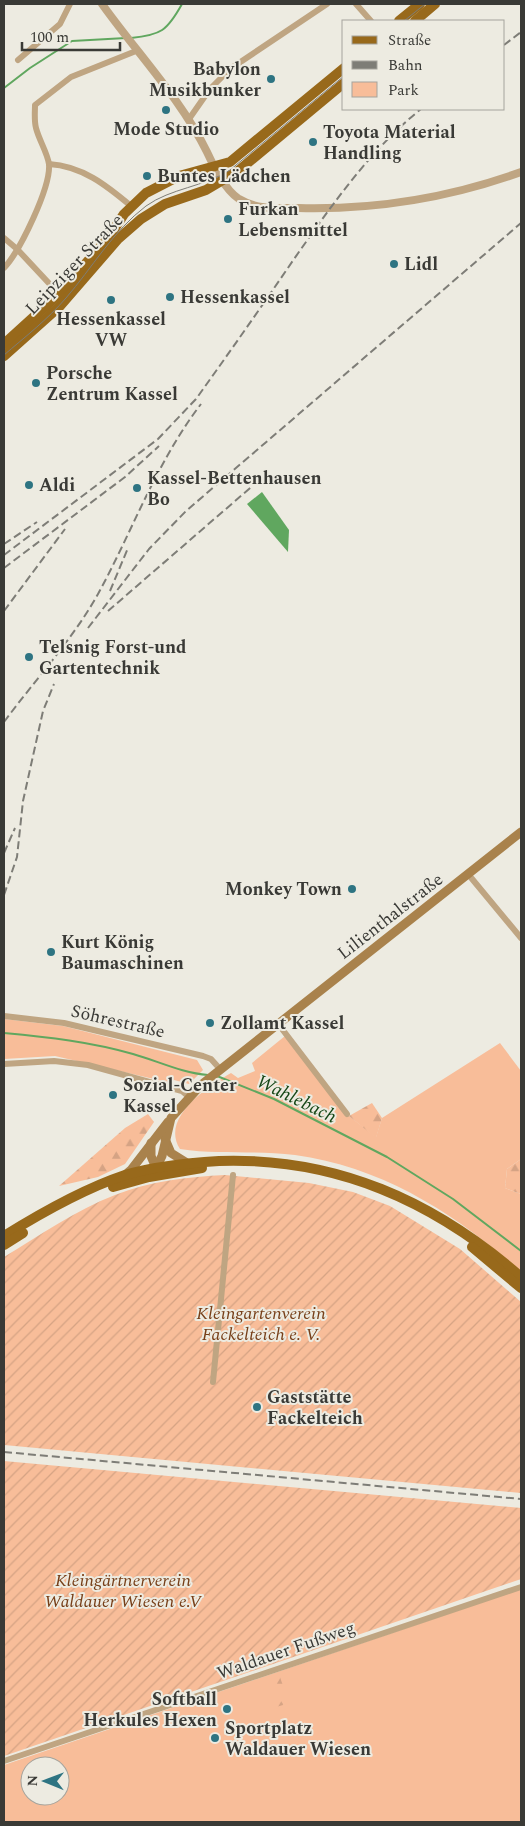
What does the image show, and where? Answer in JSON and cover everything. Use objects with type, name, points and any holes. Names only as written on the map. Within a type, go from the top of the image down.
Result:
[{"type":"main road","points":[[400,20],[420,4]]},
{"type":"main road","points":[[416,20],[435,4]]},
{"type":"main road","points":[[4,344],[62,297],[131,206],[146,193],[170,179],[199,169],[215,167],[236,158],[342,70]]},
{"type":"main road","name":"Leipziger Straße","points":[[4,356],[118,239],[141,219],[165,204],[206,190],[238,171],[342,85]]},
{"type":"main road","name":"Lilienthalstraße","points":[[156,1168],[162,1156],[171,1118],[189,1097],[216,1073],[521,832]]},
{"type":"main road","points":[[124,1176],[131,1170],[171,1118]]},
{"type":"main road","points":[[165,1139],[171,1153],[187,1163]]},
{"type":"main road","points":[[151,1143],[151,1156],[156,1168]]},
{"type":"main road","points":[[4,1236],[49,1210],[124,1176],[187,1163],[239,1160],[275,1162],[306,1166],[369,1183],[443,1218],[521,1277]]},
{"type":"main road","points":[[149,1176],[156,1168],[240,1166],[285,1169],[328,1177],[382,1194],[443,1226],[521,1288]]},
{"type":"main road","points":[[4,1245],[78,1202],[118,1185],[149,1176],[205,1168]]},
{"type":"street","points":[[18,60],[60,24],[70,4]]},
{"type":"street","points":[[102,4],[189,120],[223,181],[237,198],[256,206],[345,209],[427,199],[471,189],[521,172]]},
{"type":"street","points":[[189,120],[210,89],[230,69],[327,4]]},
{"type":"street","points":[[356,4],[370,20]]},
{"type":"street","points":[[4,268],[13,258],[43,196],[49,164],[36,127],[35,105],[70,77],[134,48]]},
{"type":"street","points":[[49,164],[64,165],[106,184],[131,206]]},
{"type":"street","points":[[4,238],[17,249],[62,297]]},
{"type":"street","points":[[468,874],[521,938]]},
{"type":"street","name":"Söhrestraße","points":[[4,1016],[64,1023],[211,1059],[216,1073]]},
{"type":"street","points":[[279,1025],[347,1114]]},
{"type":"street","points":[[4,1064],[54,1061],[88,1065],[182,1091],[189,1097]]},
{"type":"street","points":[[214,1382],[233,1175]]},
{"type":"street","name":"Waldauer Fußweg","points":[[4,1761],[521,1587]]},
{"type":"green space","points":[[4,1019],[63,1026],[197,1060],[203,1070],[189,1084],[174,1080],[171,1083],[55,1056],[4,1059]]},
{"type":"green space","points":[[285,1036],[349,1116],[376,1137],[382,1118],[500,1043],[521,1071],[521,1159],[507,1169],[505,1188],[521,1194],[521,1272],[471,1231],[417,1196],[358,1170],[327,1161],[295,1155],[180,1149],[175,1137],[176,1126],[181,1115],[189,1105],[210,1086],[231,1073],[238,1078],[255,1071],[252,1063]]},
{"type":"green space","points":[[372,1103],[382,1118],[376,1138],[349,1116]]},
{"type":"green space","points":[[148,1114],[154,1122],[125,1164],[98,1177],[59,1186],[125,1128]]},
{"type":"green space","points":[[521,1159],[521,1194],[505,1188],[507,1169]]},
{"type":"green space","name":"Kleingartenverein Fackelteich e. V.","points":[[225,1175],[309,1183],[353,1192],[390,1206],[460,1249],[521,1302],[521,1493],[4,1445],[4,1257],[72,1215],[128,1190],[169,1180]]},
{"type":"green space","name":"Kleingärtnerverein Waldauer Wiesen e.V","points":[[4,1461],[521,1508],[521,1579],[4,1756]]},
{"type":"green space","points":[[521,1589],[521,1822],[4,1822],[4,1765],[20,1760],[20,1806],[70,1806],[70,1756],[30,1756]]},
{"type":"green space","points":[[274,1674],[280,1677],[284,1687],[285,1697],[283,1705],[269,1709],[259,1708],[253,1686],[257,1684],[262,1703],[277,1701],[279,1695],[273,1684]]},
{"type":"shaded area","points":[[262,492],[289,530],[288,552],[247,504]]},
{"type":"waterway","points":[[131,38],[150,35],[162,30],[172,20],[182,4]]},
{"type":"waterway","points":[[4,88],[30,68],[72,41],[126,38]]},
{"type":"waterway","name":"Wahlebach","points":[[4,1033],[53,1038],[101,1046],[189,1072],[208,1075]]},
{"type":"waterway","name":"Wahlebach","points":[[217,1076],[274,1099],[387,1157],[453,1199],[521,1251]]},
{"type":"tram line","points":[[405,20],[425,4]]},
{"type":"tram line","points":[[4,355],[59,306],[113,238],[146,206],[166,195],[220,176],[230,170],[342,78]]},
{"type":"railway","points":[[505,44],[521,32]]},
{"type":"railway","points":[[4,555],[158,439],[196,399],[337,199],[368,160],[402,125],[420,110]]},
{"type":"railway","points":[[88,628],[149,549],[186,511],[521,223]]},
{"type":"railway","points":[[4,722],[88,611],[111,570],[158,473],[185,426],[201,404]]},
{"type":"railway","points":[[4,568],[125,477],[159,446]]},
{"type":"railway","points":[[108,611],[257,482]]},
{"type":"railway","points":[[4,544],[37,522]]},
{"type":"railway","points":[[4,611],[65,529]]},
{"type":"railway","points":[[110,591],[128,548]]},
{"type":"railway","points":[[4,895],[17,857],[23,801],[43,711],[54,684]]},
{"type":"railway","points":[[4,853],[15,828]]},
{"type":"railway","points":[[4,1452],[521,1499]]},
{"type":"place","name":"Babylon Musikbunker","points":[[271,79]]},
{"type":"place","name":"Mode Studio","points":[[166,110]]},
{"type":"place","name":"Toyota Material Handling","points":[[313,142]]},
{"type":"place","name":"Buntes Lädchen","points":[[147,176]]},
{"type":"place","name":"Furkan Lebensmittel","points":[[228,219]]},
{"type":"place","name":"Lidl","points":[[394,264]]},
{"type":"place","name":"Hessenkassel","points":[[170,297]]},
{"type":"place","name":"Hessenkassel VW","points":[[111,300]]},
{"type":"place","name":"Porsche Zentrum Kassel","points":[[36,383]]},
{"type":"place","name":"Aldi","points":[[29,485]]},
{"type":"place","name":"Kassel-Bettenhausen Bo","points":[[137,488]]},
{"type":"place","name":"Telsnig Forst-und Gartentechnik","points":[[29,657]]},
{"type":"place","name":"Monkey Town","points":[[352,889]]},
{"type":"place","name":"Kurt König Baumaschinen","points":[[51,952]]},
{"type":"place","name":"Zollamt Kassel","points":[[210,1023]]},
{"type":"place","name":"Sozial-Center Kassel","points":[[113,1095]]},
{"type":"place","name":"Gaststätte Fackelteich","points":[[257,1407]]},
{"type":"place","name":"Softball Herkules Hexen","points":[[227,1709]]},
{"type":"place","name":"Sportplatz Waldauer Wiesen","points":[[215,1738]]}]
